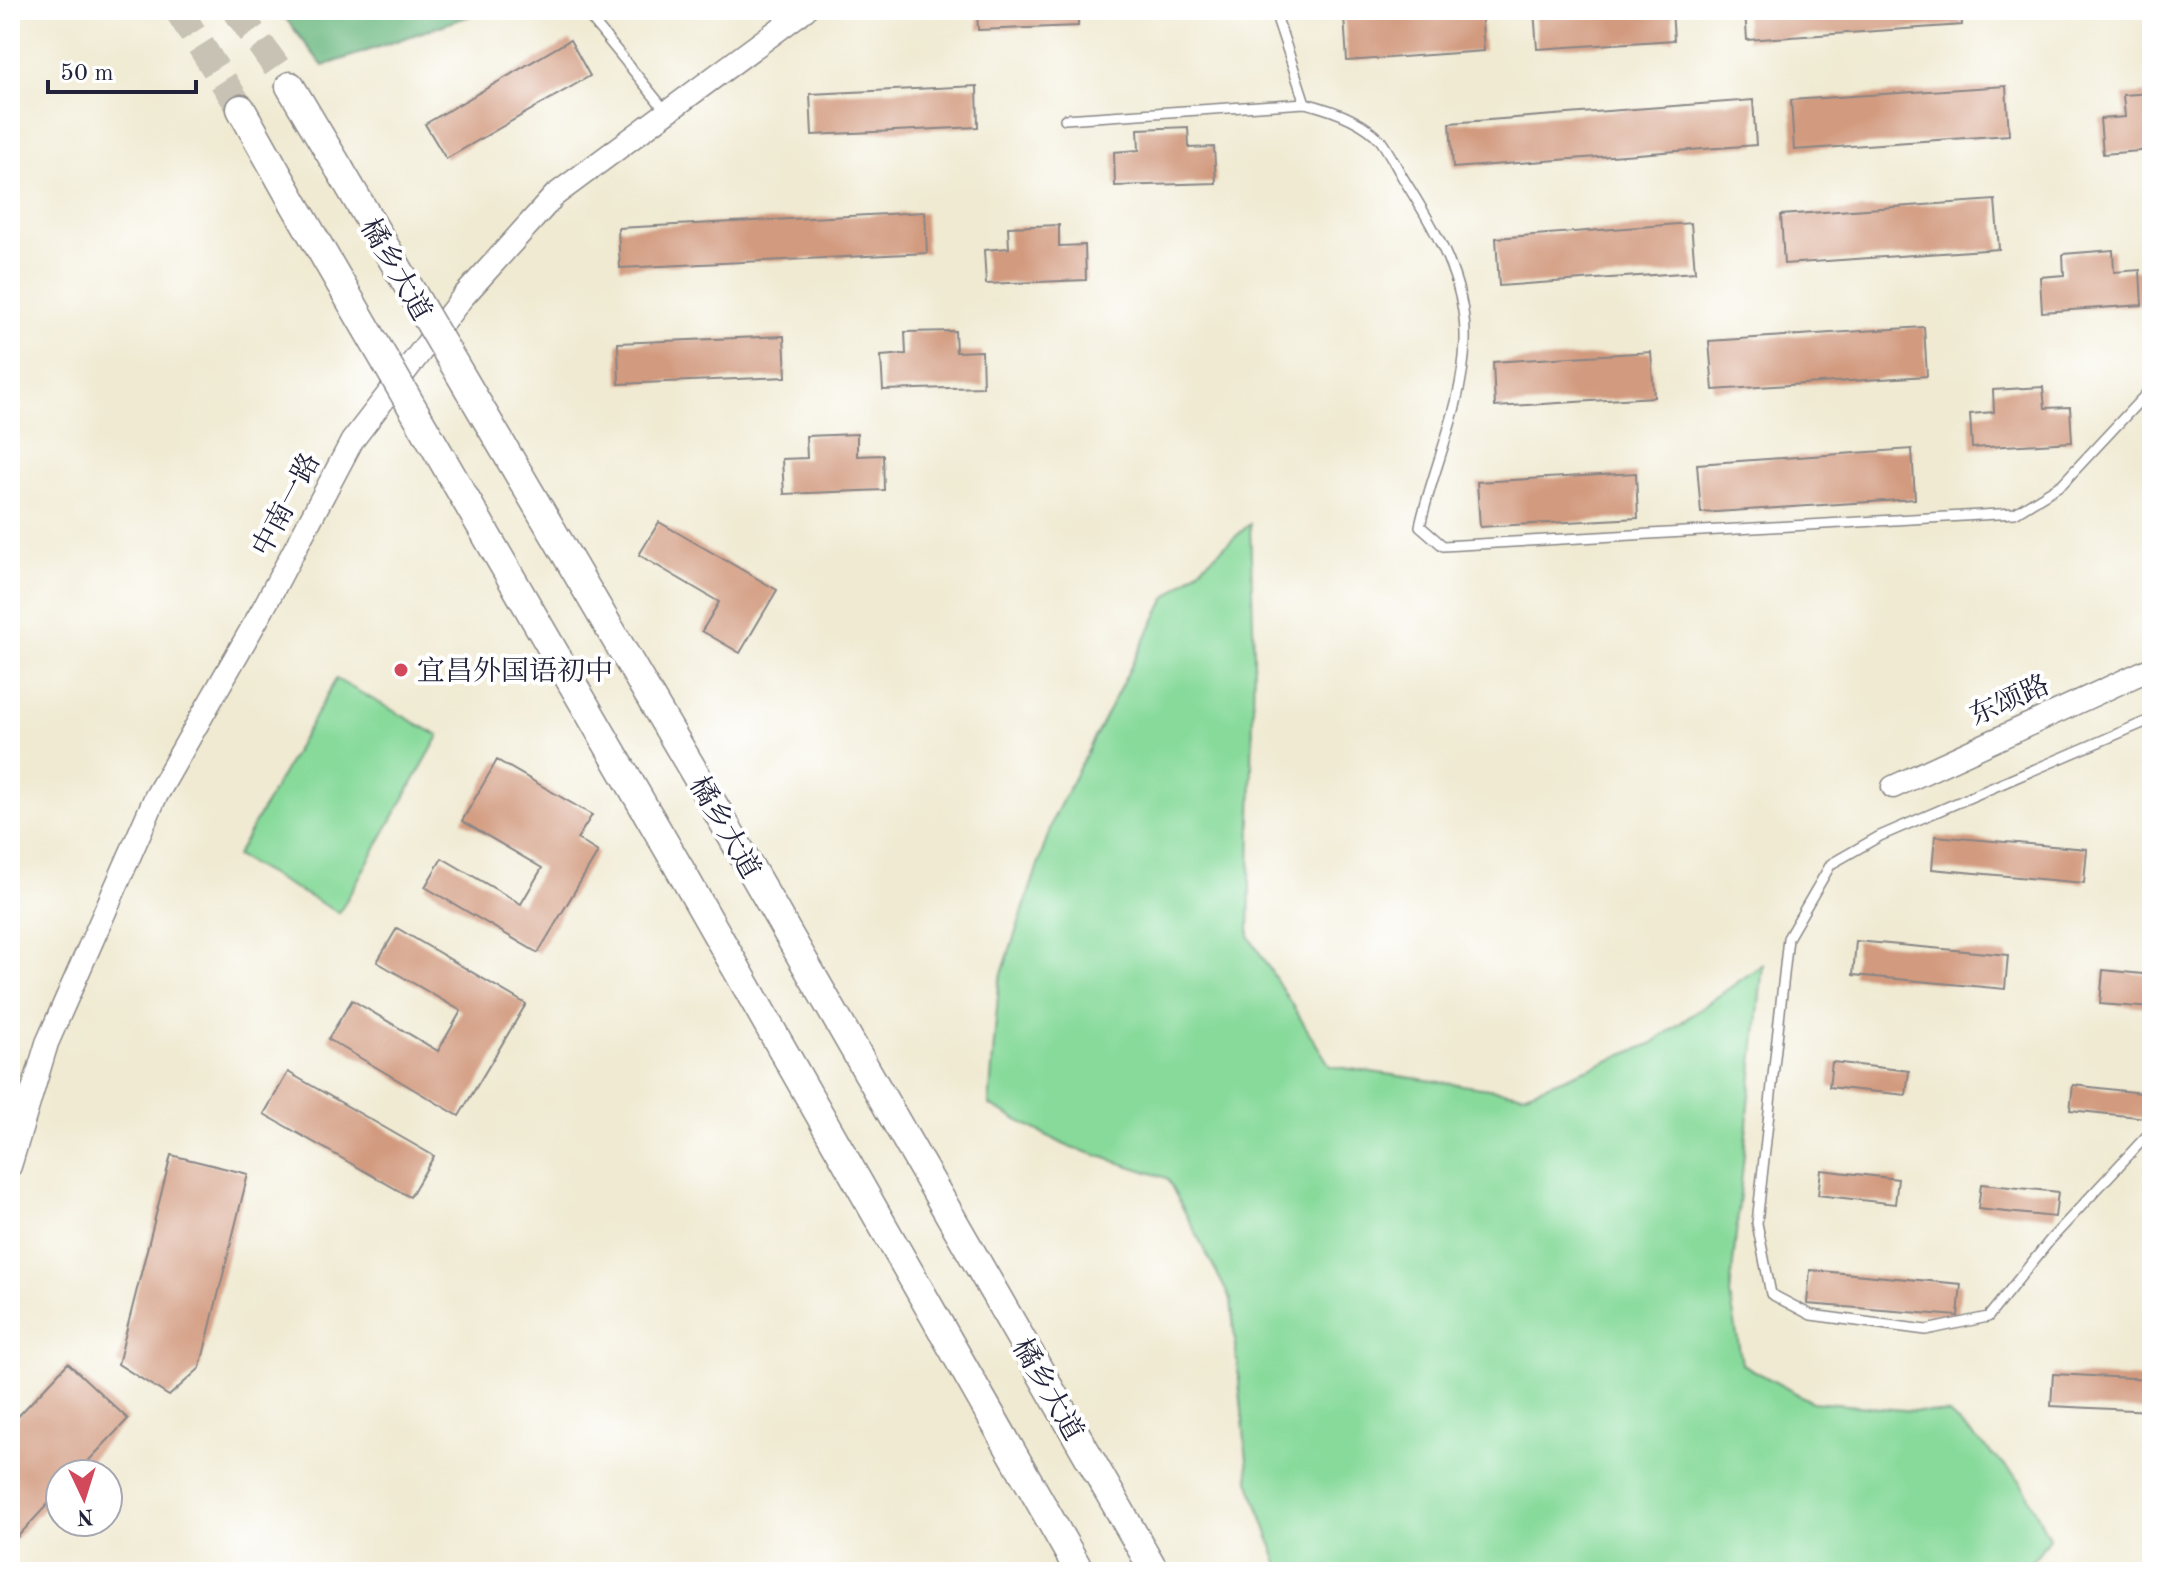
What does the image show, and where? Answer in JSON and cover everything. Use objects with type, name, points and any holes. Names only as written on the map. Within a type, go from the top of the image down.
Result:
[{"type":"main road","name":"橘乡大道","points":[[290,86],[737,845],[1155,1572]]},
{"type":"main road","name":"橘乡大道","points":[[241,109],[678,866],[1080,1572]]},
{"type":"street","name":"中南一路","points":[[10,1166],[47,1043],[155,798],[263,609],[352,441],[462,298],[555,195],[665,110],[805,10]]},
{"type":"street","name":"东颂路","points":[[1893,787],[2152,668]]},
{"type":"lane","points":[[584,10],[665,110]]},
{"type":"lane","points":[[1279,10],[1278,21],[1305,103]]},
{"type":"lane","points":[[1065,119],[1305,103],[1333,110],[1379,139],[1431,223],[1459,285],[1465,341],[1452,423],[1430,483],[1420,526],[1443,546],[2015,513],[2062,484],[2146,394],[2152,381]]},
{"type":"lane","points":[[2152,719],[1880,836],[1831,864],[1788,938],[1757,1223],[1771,1294],[1811,1315],[1926,1330],[1988,1317],[2051,1239],[2152,1130]]},
{"type":"green space","points":[[279,10],[487,10],[323,66]]},
{"type":"green space","points":[[1250,524],[1254,656],[1249,936],[1330,1066],[1523,1094],[1651,1044],[1763,964],[1730,1294],[1742,1364],[1812,1402],[1949,1414],[2021,1481],[2049,1538],[2025,1572],[1281,1572],[1249,1480],[1231,1300],[1167,1178],[1065,1145],[989,1105],[999,983],[1054,817],[1166,598]]},
{"type":"green space","points":[[336,679],[439,736],[339,913],[236,856]]},
{"type":"building","points":[[977,10],[1078,10],[1078,26],[978,30]]},
{"type":"building","points":[[1481,10],[1484,51],[1347,61],[1344,16]]},
{"type":"building","points":[[1534,10],[1672,10],[1674,40],[1537,49]]},
{"type":"building","points":[[1745,10],[1961,10],[1962,25],[1747,40]]},
{"type":"building","points":[[570,40],[590,76],[446,159],[425,124]]},
{"type":"building","points":[[977,86],[978,127],[812,135],[810,94]]},
{"type":"building","points":[[2006,86],[2009,135],[1794,150],[1791,100]]},
{"type":"building","points":[[2152,93],[2152,150],[2103,154],[2100,119],[2125,117],[2123,95]]},
{"type":"building","points":[[1753,100],[1756,145],[1453,168],[1450,123]]},
{"type":"building","points":[[1188,127],[1189,148],[1214,147],[1216,183],[1115,186],[1114,152],[1139,150],[1138,129]]},
{"type":"building","points":[[1995,200],[1999,249],[1784,264],[1781,215]]},
{"type":"building","points":[[925,212],[927,253],[620,268],[618,228]]},
{"type":"building","points":[[1691,223],[1695,272],[1499,286],[1496,238]]},
{"type":"building","points":[[1059,225],[1059,246],[1085,245],[1086,280],[986,284],[984,250],[1009,248],[1008,227]]},
{"type":"building","points":[[2113,250],[2114,272],[2140,270],[2142,305],[2042,312],[2040,277],[2064,275],[2063,254]]},
{"type":"building","points":[[1924,327],[1927,376],[1713,390],[1709,341]]},
{"type":"building","points":[[955,331],[956,352],[982,351],[983,387],[883,390],[881,356],[906,354],[905,332]]},
{"type":"building","points":[[784,336],[786,377],[619,384],[618,343]]},
{"type":"building","points":[[1651,352],[1654,397],[1495,407],[1493,362]]},
{"type":"building","points":[[2043,387],[2045,408],[2070,407],[2072,442],[1972,448],[1970,414],[1994,412],[1993,390]]},
{"type":"building","points":[[857,434],[857,456],[883,455],[884,490],[784,494],[782,459],[807,458],[806,436]]},
{"type":"building","points":[[1912,449],[1915,499],[1701,513],[1697,464]]},
{"type":"building","points":[[1636,473],[1638,518],[1480,527],[1477,482]]},
{"type":"building","points":[[659,522],[777,590],[740,653],[702,631],[719,602],[639,555]]},
{"type":"building","points":[[497,760],[592,815],[577,839],[598,852],[538,953],[425,887],[442,858],[521,904],[542,868],[462,821]]},
{"type":"building","points":[[1935,836],[2087,849],[2084,883],[1932,869]]},
{"type":"building","points":[[397,928],[526,1004],[459,1116],[328,1039],[352,1000],[438,1051],[461,1011],[377,962]]},
{"type":"building","points":[[1856,941],[2008,955],[2005,989],[1853,975]]},
{"type":"building","points":[[2103,970],[2152,975],[2152,1008],[2100,1004]]},
{"type":"building","points":[[1832,1062],[1909,1071],[1906,1095],[1829,1087]]},
{"type":"building","points":[[288,1072],[434,1156],[410,1197],[264,1114]]},
{"type":"building","points":[[2073,1085],[2150,1094],[2147,1118],[2070,1110]]},
{"type":"building","points":[[171,1155],[248,1174],[200,1368],[169,1396],[118,1364]]},
{"type":"building","points":[[1821,1170],[1898,1179],[1895,1204],[1818,1195]]},
{"type":"building","points":[[1981,1184],[2058,1192],[2055,1217],[1978,1209]]},
{"type":"building","points":[[1810,1270],[1961,1284],[1958,1316],[1807,1304]]},
{"type":"building","points":[[68,1363],[128,1419],[91,1458],[44,1458],[44,1508],[10,1545],[10,1425]]},
{"type":"building","points":[[2053,1374],[2152,1379],[2152,1411],[2051,1406]]},
{"type":"tunnel","points":[[178,10],[241,109]]},
{"type":"tunnel","points":[[236,10],[290,86]]},
{"type":"place","name":"宜昌外国语初中","points":[[401,670]]}]
